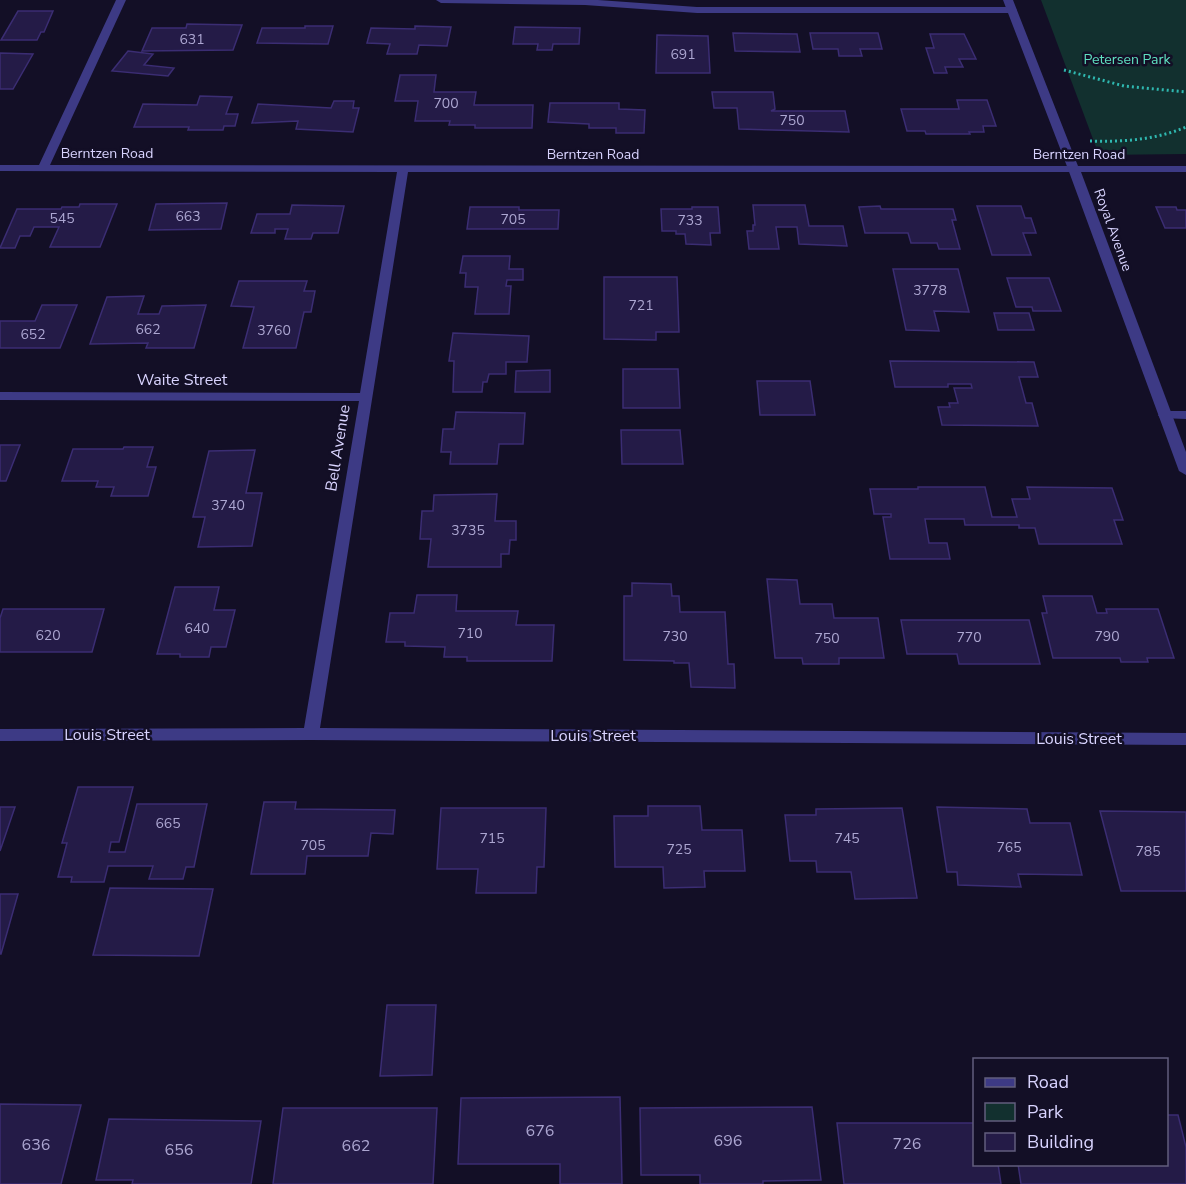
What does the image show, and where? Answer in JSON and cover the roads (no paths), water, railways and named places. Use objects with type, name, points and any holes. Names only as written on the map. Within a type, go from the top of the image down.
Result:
[{"type":"street","points":[[43,168],[122,0]]},
{"type":"street","points":[[441,0],[585,2],[688,9],[1010,5]]},
{"type":"street","name":"Royal Avenue","points":[[1010,5],[1074,169],[1186,471]]},
{"type":"street","name":"Berntzen Road","points":[[0,168],[1186,169]]},
{"type":"street","name":"Bell Avenue","points":[[311,734],[403,169]]},
{"type":"street","name":"Waite Street","points":[[0,396],[365,397]]},
{"type":"street","points":[[1165,415],[1186,415]]},
{"type":"street","name":"Louis Street","points":[[0,735],[311,734],[1186,739]]},
{"type":"park label","name":"Petersen Park","points":[[1127,59]]}]
